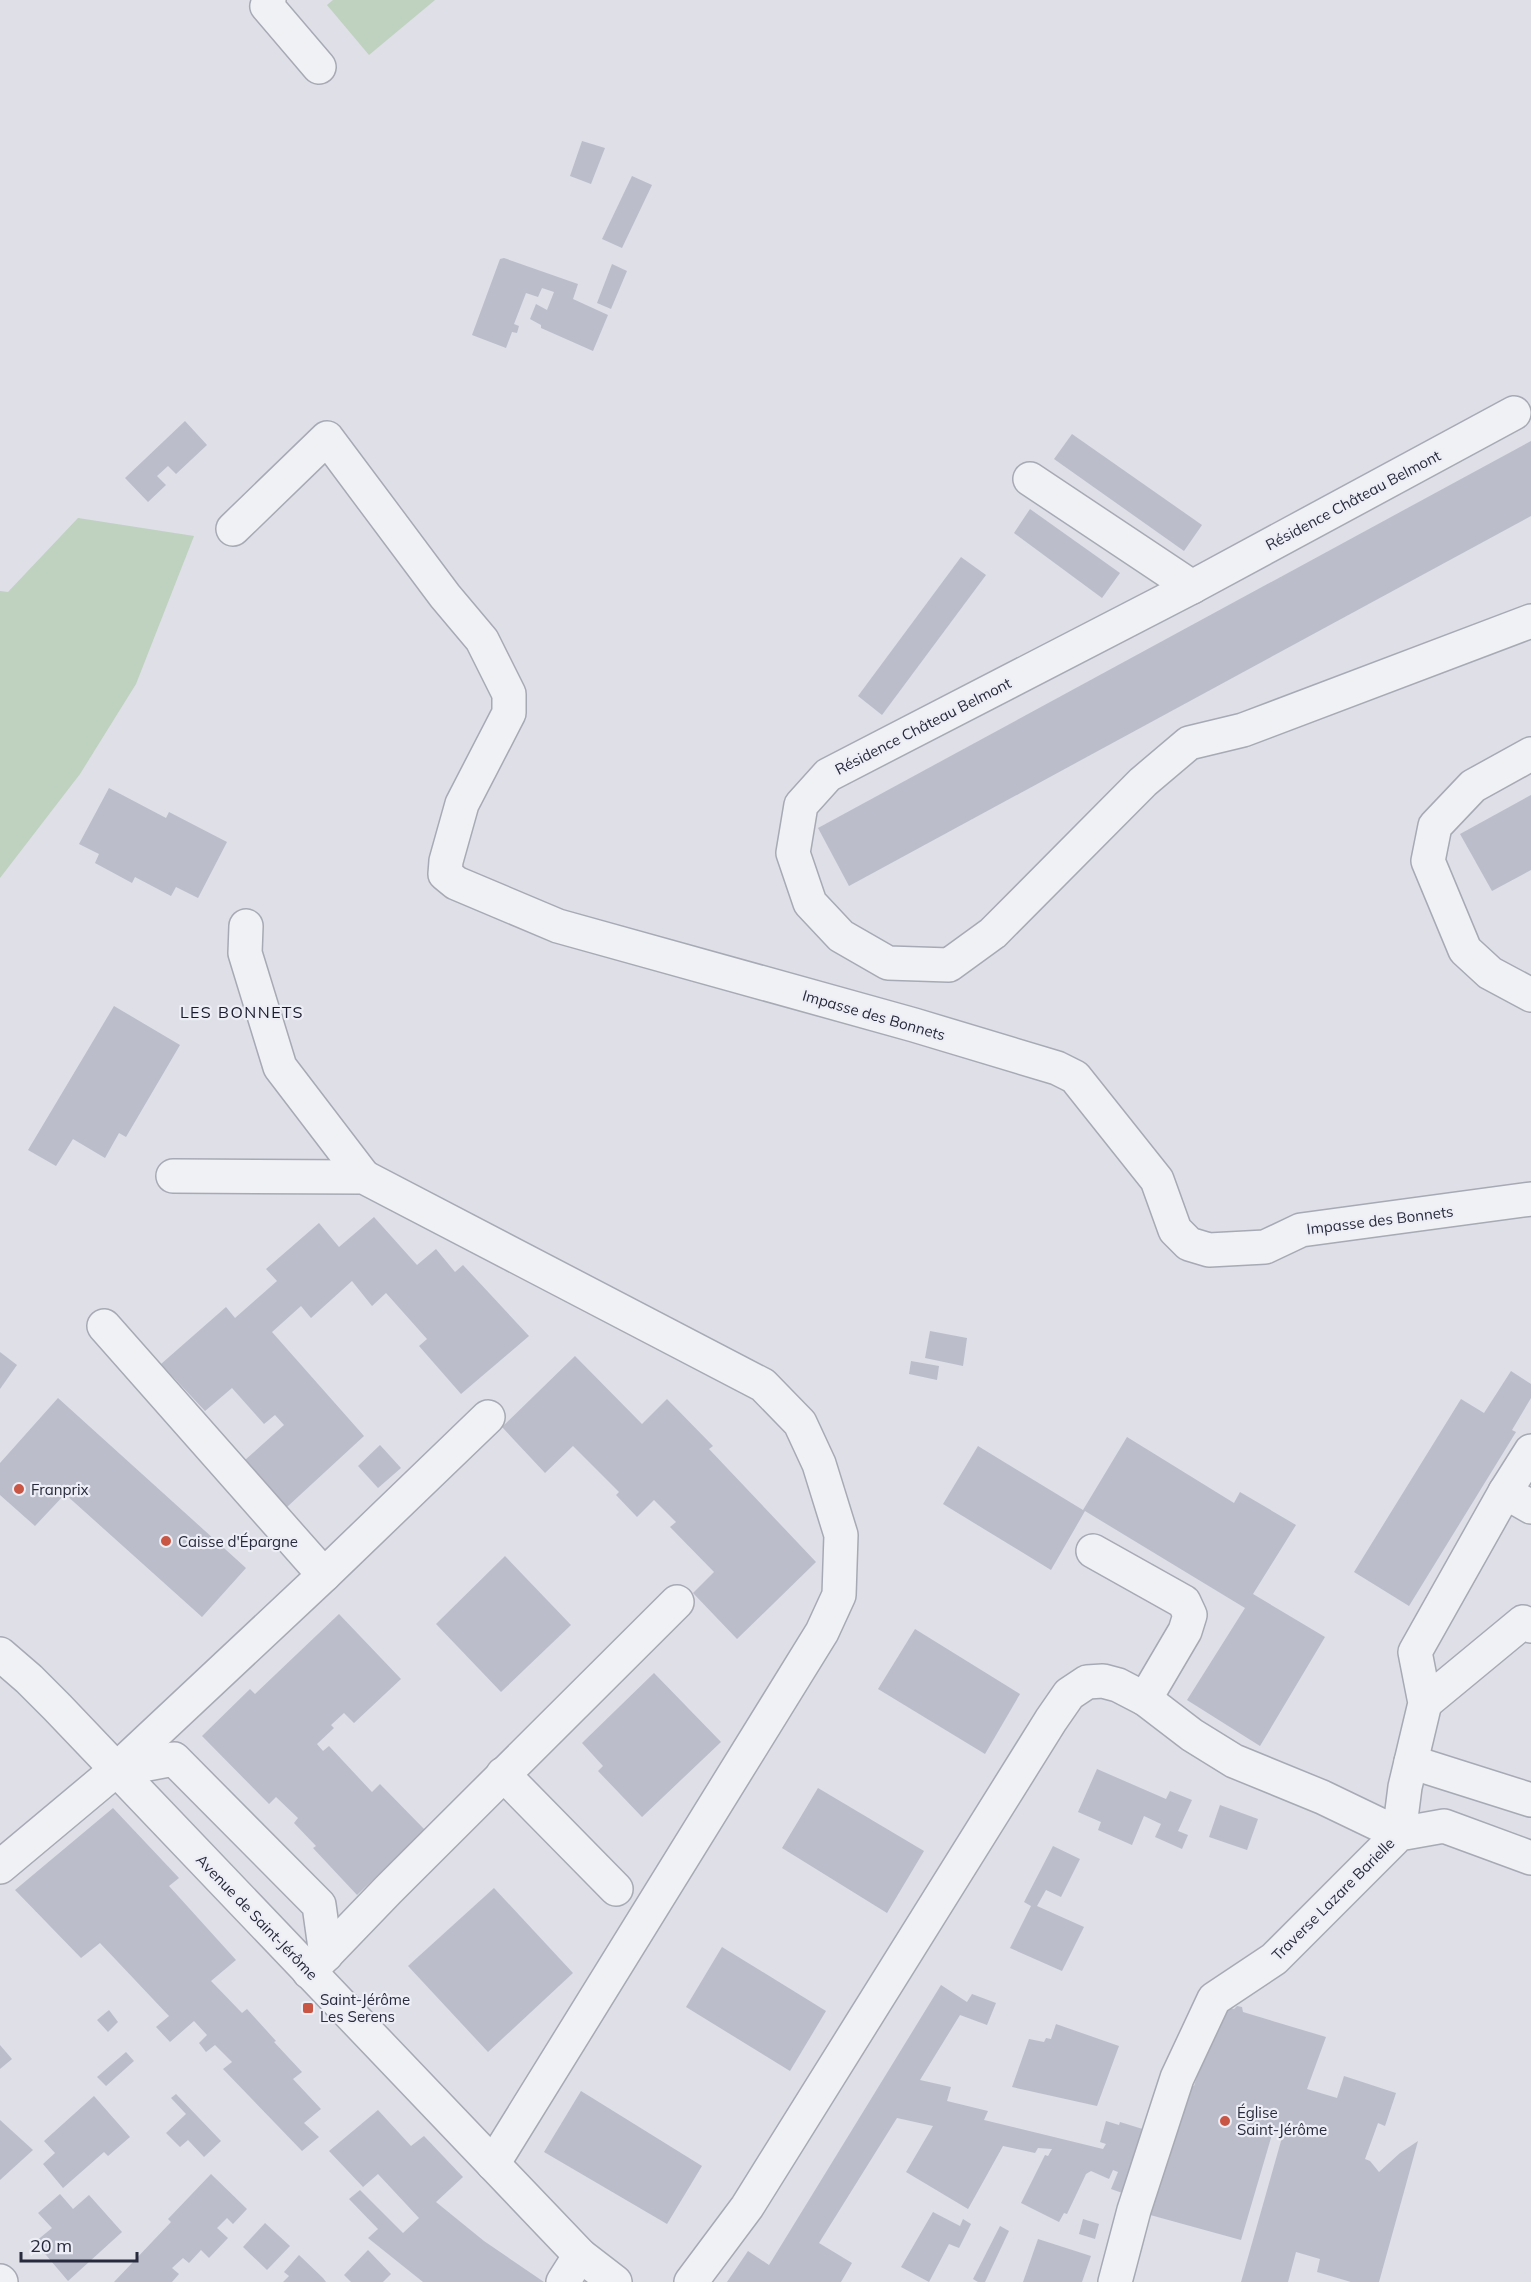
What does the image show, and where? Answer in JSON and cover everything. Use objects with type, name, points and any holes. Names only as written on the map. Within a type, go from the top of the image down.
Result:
[{"type":"street","points":[[269,0],[267,6],[319,66]]},
{"type":"street","name":"Résidence Château Belmont","points":[[1514,413],[1192,587],[828,775],[801,805],[792,853],[810,903],[841,936],[888,963],[949,965],[993,933],[1143,782],[1189,743],[1243,730],[1531,621]]},
{"type":"street","name":"Impasse des Bonnets","points":[[233,529],[327,438],[445,596],[482,640],[509,694],[509,713],[462,804],[448,852],[445,874],[456,883],[558,926],[914,1025],[1057,1068],[1075,1077],[1157,1180],[1175,1230],[1189,1244],[1209,1250],[1264,1247],[1301,1230],[1531,1199]]},
{"type":"street","points":[[1030,479],[1192,587]]},
{"type":"street","points":[[1531,754],[1473,786],[1435,826],[1428,861],[1465,950],[1490,973],[1531,995]]},
{"type":"street","points":[[246,926],[245,953],[280,1067],[364,1177],[763,1385],[800,1423],[819,1464],[841,1535],[839,1594],[822,1632],[494,2164]]},
{"type":"street","points":[[173,1176],[364,1177]]},
{"type":"street","points":[[104,1326],[324,1575]]},
{"type":"street","points":[[0,1867],[116,1770],[488,1417]]},
{"type":"street","points":[[691,2282],[747,2207],[1045,1730],[1069,1694],[1087,1682],[1104,1681],[1118,1684],[1234,1761],[1322,1797],[1399,1834],[1411,1762],[1425,1703],[1415,1652],[1518,1499],[1531,1451]]},
{"type":"street","points":[[1093,1551],[1184,1602],[1190,1616],[1185,1631],[1144,1700]]},
{"type":"street","points":[[317,1963],[677,1602]]},
{"type":"street","points":[[1425,1703],[1523,1622],[1531,1626]]},
{"type":"street","name":"Avenue de Saint-Jérôme","points":[[0,1654],[29,1680],[116,1770],[317,1963],[494,2164],[580,2255],[615,2282]]},
{"type":"street","points":[[116,1770],[174,1759],[319,1905],[317,1963]]},
{"type":"street","points":[[1411,1762],[1531,1800]]},
{"type":"street","points":[[503,1774],[616,1889]]},
{"type":"street","name":"Traverse Lazare Barielle","points":[[1125,2279],[1134,2210],[1177,2078],[1214,1999],[1274,1959],[1399,1834],[1444,1826],[1531,1858]]},
{"type":"street","points":[[563,2282],[580,2255]]},
{"type":"green space","points":[[333,0],[435,0],[369,55],[327,5]]},
{"type":"green space","points":[[78,518],[194,536],[136,684],[80,774],[0,878],[0,591],[8,592]]},
{"type":"building","points":[[582,141],[605,148],[591,184],[570,176]]},
{"type":"building","points":[[632,176],[652,185],[622,248],[602,239]]},
{"type":"building","points":[[504,258],[578,284],[573,299],[608,315],[593,351],[541,328],[541,325],[530,319],[536,304],[547,310],[554,292],[542,288],[538,297],[526,293],[514,324],[519,326],[517,333],[512,332],[506,348],[472,335],[500,259]]},
{"type":"building","points":[[612,264],[627,271],[611,309],[597,303]]},
{"type":"building","points":[[185,421],[207,445],[176,474],[168,466],[157,476],[166,485],[148,502],[125,478]]},
{"type":"building","points":[[1072,434],[1202,525],[1184,551],[1054,459]]},
{"type":"building","points":[[1531,441],[1531,516],[849,886],[818,828]]},
{"type":"building","points":[[1030,509],[1120,573],[1102,598],[1014,533]]},
{"type":"building","points":[[961,557],[986,575],[882,715],[858,696]]},
{"type":"building","points":[[109,788],[166,818],[169,812],[227,842],[198,898],[176,887],[171,896],[135,877],[132,883],[95,863],[99,854],[79,844]]},
{"type":"building","points":[[1531,795],[1531,870],[1492,891],[1460,834]]},
{"type":"building","points":[[114,1006],[180,1045],[126,1137],[119,1133],[105,1158],[73,1139],[56,1166],[28,1150]]},
{"type":"building","points":[[374,1217],[417,1265],[436,1249],[455,1272],[463,1265],[529,1336],[461,1394],[419,1346],[427,1339],[386,1293],[372,1306],[352,1281],[311,1318],[301,1306],[272,1332],[364,1436],[287,1507],[245,1460],[284,1425],[275,1415],[264,1424],[232,1388],[205,1411],[161,1364],[226,1307],[235,1318],[277,1281],[266,1269],[319,1223],[339,1247]]},
{"type":"building","points":[[930,1331],[967,1338],[963,1366],[925,1358]]},
{"type":"building","points":[[0,1352],[17,1365],[0,1389]]},
{"type":"building","points":[[575,1356],[642,1424],[667,1399],[713,1446],[709,1449],[816,1562],[737,1639],[693,1593],[714,1572],[670,1527],[676,1522],[654,1500],[637,1517],[616,1495],[619,1492],[573,1446],[545,1473],[502,1427]]},
{"type":"building","points":[[911,1361],[939,1366],[937,1380],[909,1374]]},
{"type":"building","points":[[1511,1371],[1531,1384],[1531,1398],[1512,1430],[1516,1432],[1409,1606],[1354,1572],[1461,1399],[1484,1413]]},
{"type":"building","points":[[58,1398],[246,1568],[202,1617],[65,1494],[35,1526],[0,1495],[0,1463]]},
{"type":"building","points":[[1127,1437],[1234,1503],[1240,1492],[1296,1525],[1253,1594],[1325,1637],[1260,1746],[1187,1700],[1245,1608],[1085,1511],[1051,1570],[943,1504],[978,1446],[1083,1510]]},
{"type":"building","points":[[380,1445],[401,1468],[378,1488],[358,1466]]},
{"type":"building","points":[[505,1556],[571,1625],[501,1692],[436,1624]]},
{"type":"building","points":[[339,1614],[401,1679],[354,1723],[344,1713],[331,1725],[334,1728],[317,1744],[323,1751],[329,1746],[372,1792],[380,1784],[425,1830],[357,1895],[313,1848],[316,1846],[294,1823],[298,1818],[276,1797],[269,1804],[202,1736],[250,1689],[255,1694]]},
{"type":"building","points":[[915,1629],[1020,1694],[985,1754],[878,1689]]},
{"type":"building","points":[[654,1673],[721,1742],[642,1817],[598,1771],[603,1766],[582,1743]]},
{"type":"building","points":[[1097,1769],[1166,1799],[1170,1791],[1192,1800],[1178,1831],[1188,1835],[1182,1849],[1155,1837],[1161,1824],[1144,1816],[1132,1845],[1098,1830],[1101,1822],[1078,1812]]},
{"type":"building","points":[[818,1788],[924,1851],[887,1913],[782,1848]]},
{"type":"building","points":[[1220,1805],[1258,1819],[1247,1850],[1209,1837]]},
{"type":"building","points":[[113,1808],[179,1878],[169,1886],[236,1960],[211,1981],[242,2013],[247,2009],[302,2072],[293,2079],[321,2109],[304,2123],[319,2137],[302,2151],[223,2069],[232,2062],[215,2045],[206,2052],[199,2043],[207,2035],[194,2021],[170,2042],[156,2027],[169,2016],[100,1943],[81,1958],[15,1890]]},
{"type":"building","points":[[1053,1846],[1080,1859],[1061,1897],[1046,1890],[1037,1906],[1084,1927],[1062,1971],[1010,1948],[1031,1906],[1024,1902]]},
{"type":"building","points":[[494,1888],[573,1973],[488,2052],[408,1966]]},
{"type":"building","points":[[722,1947],[826,2011],[790,2071],[686,2007]]},
{"type":"building","points":[[941,1985],[967,2002],[972,1994],[996,2003],[987,2025],[960,2015],[920,2080],[951,2087],[947,2101],[988,2111],[984,2120],[1103,2149],[1106,2144],[1100,2142],[1106,2121],[1119,2125],[1120,2122],[1149,2131],[1128,2195],[1111,2189],[1118,2172],[1113,2170],[1109,2179],[1091,2171],[1086,2174],[1067,2214],[1064,2213],[1059,2222],[1021,2203],[1045,2155],[1048,2156],[1052,2149],[1038,2148],[1035,2153],[1003,2146],[968,2209],[906,2172],[933,2126],[897,2118],[819,2243],[852,2263],[841,2282],[727,2282],[748,2251],[769,2265]]},
{"type":"building","points":[[1220,2005],[1234,2009],[1237,2006],[1242,2007],[1243,2012],[1326,2037],[1307,2089],[1337,2098],[1344,2076],[1396,2093],[1385,2126],[1378,2123],[1365,2159],[1370,2161],[1379,2172],[1400,2153],[1418,2141],[1379,2282],[1351,2282],[1317,2272],[1320,2259],[1296,2252],[1288,2282],[1241,2282],[1283,2134],[1273,2131],[1241,2240],[1143,2213],[1187,2083],[1194,2086]]},
{"type":"building","points":[[109,2010],[118,2022],[108,2032],[97,2020]]},
{"type":"building","points":[[1056,2024],[1119,2046],[1097,2106],[1012,2087],[1029,2039],[1044,2042],[1046,2038],[1051,2039]]},
{"type":"building","points":[[0,2045],[12,2059],[0,2069]]},
{"type":"building","points":[[126,2052],[134,2061],[106,2086],[97,2077]]},
{"type":"building","points":[[581,2091],[702,2166],[667,2224],[544,2152]]},
{"type":"building","points":[[176,2094],[221,2141],[204,2157],[188,2140],[180,2147],[166,2133],[186,2114],[171,2098]]},
{"type":"building","points":[[94,2096],[130,2137],[108,2156],[104,2152],[63,2188],[43,2164],[55,2153],[44,2141]]},
{"type":"building","points":[[378,2110],[411,2146],[424,2136],[463,2177],[436,2202],[484,2241],[544,2282],[423,2282],[368,2238],[378,2229],[349,2199],[360,2190],[403,2233],[419,2218],[378,2174],[363,2187],[329,2151]]},
{"type":"building","points":[[0,2120],[33,2150],[0,2180]]},
{"type":"building","points":[[211,2174],[247,2209],[233,2224],[227,2218],[217,2228],[228,2238],[209,2258],[201,2250],[189,2263],[183,2258],[172,2268],[179,2274],[172,2282],[114,2282],[171,2222],[168,2219]]},
{"type":"building","points":[[60,2194],[73,2209],[89,2195],[122,2232],[68,2281],[35,2242],[52,2228],[38,2213]]},
{"type":"building","points":[[933,2212],[960,2226],[963,2219],[971,2224],[959,2248],[949,2244],[929,2282],[901,2267]]},
{"type":"building","points":[[1083,2219],[1099,2224],[1095,2239],[1079,2234]]},
{"type":"building","points":[[265,2223],[290,2246],[267,2270],[243,2247]]},
{"type":"building","points":[[1000,2226],[1009,2231],[985,2282],[978,2282],[973,2279]]},
{"type":"building","points":[[1038,2239],[1091,2256],[1082,2282],[1023,2282]]},
{"type":"building","points":[[368,2250],[391,2274],[383,2282],[351,2282],[344,2275]]},
{"type":"building","points":[[299,2255],[326,2282],[283,2282],[289,2276],[284,2272]]},
{"type":"place","name":"Franprix","points":[[19,1489]]},
{"type":"place","name":"Caisse d'Épargne","points":[[166,1541]]},
{"type":"place","name":"Saint-Jérôme Les Serens","points":[[308,2008]]},
{"type":"place","name":"Église Saint-Jérôme","points":[[1225,2121]]},
{"type":"district","name":"LES BONNETS","points":[[242,1012]]}]
